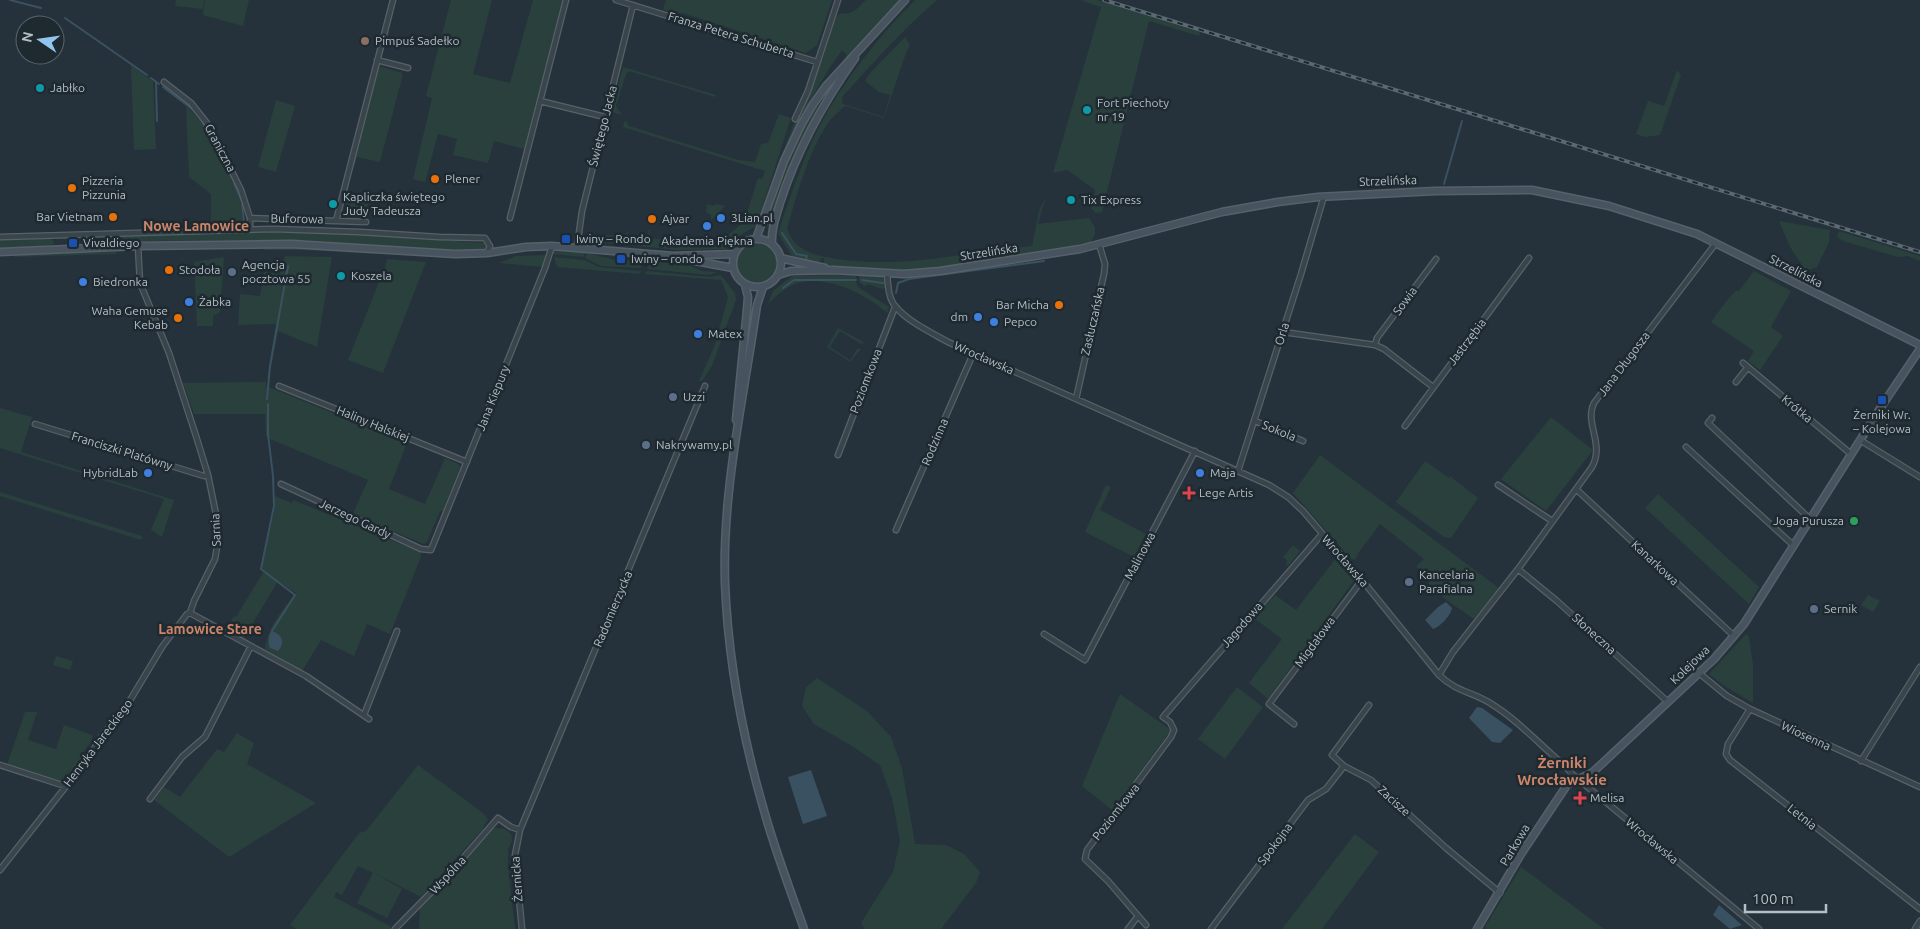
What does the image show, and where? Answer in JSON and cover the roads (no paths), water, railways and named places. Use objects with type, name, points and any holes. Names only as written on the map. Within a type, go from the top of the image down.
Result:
[{"type":"main road","points":[[756,239],[784,161],[803,120],[826,86],[905,0]]},
{"type":"main road","points":[[745,285],[756,288],[763,287],[778,275],[780,258],[772,244],[772,230],[797,158],[813,124],[836,85],[883,23]]},
{"type":"main road","name":"Strzelińska","points":[[778,275],[790,271],[833,270],[887,273],[940,271],[1045,255],[1099,244],[1222,212],[1324,196],[1435,191],[1532,190],[1609,206],[1673,225],[1716,243],[1920,345]]},
{"type":"main road","points":[[772,244],[756,239],[743,243],[734,254],[733,268],[736,275],[745,285],[748,297],[727,517],[725,582],[731,655],[741,717],[763,808],[804,929]]},
{"type":"main road","name":"Buforowa","points":[[0,252],[138,246],[292,244],[455,254],[487,253],[526,247],[552,246],[673,256],[733,268]]},
{"type":"main road","name":"Buforowa","points":[[673,256],[734,254]]},
{"type":"main road","name":"Strzelińska","points":[[780,258],[833,270]]},
{"type":"main road","points":[[733,453],[757,305],[763,287]]},
{"type":"main road","name":"Kolejowa","points":[[1578,779],[1593,772],[1699,673],[1734,636],[1920,349]]},
{"type":"main road","name":"Parkowa","points":[[1478,929],[1521,854],[1562,792],[1567,785],[1578,779]]},
{"type":"street","points":[[336,221],[393,0]]},
{"type":"street","points":[[510,218],[566,0]]},
{"type":"street","name":"Franza Petera Schuberta","points":[[616,0],[817,62]]},
{"type":"street","points":[[795,119],[808,91],[838,0]]},
{"type":"street","name":"Świętego Jacka","points":[[577,247],[580,219],[633,5]]},
{"type":"street","points":[[377,60],[408,68]]},
{"type":"street","name":"Graniczna","points":[[164,82],[192,103],[210,127],[233,173],[250,218],[250,230]]},
{"type":"street","points":[[540,101],[606,117]]},
{"type":"street","name":"Orla","points":[[1238,471],[1324,196]]},
{"type":"street","points":[[250,218],[366,222]]},
{"type":"street","name":"Buforowa","points":[[0,237],[250,230],[322,230],[484,238],[490,246],[487,253]]},
{"type":"street","name":"Jana Długosza","points":[[1439,675],[1454,652],[1518,569],[1592,467],[1597,456],[1590,414],[1594,403],[1716,243]]},
{"type":"street","name":"Zasłuczańska","points":[[1076,399],[1104,274],[1105,264],[1099,244]]},
{"type":"street","name":"Sarnia","points":[[138,246],[140,283],[169,353],[208,475],[218,524],[217,553],[214,564],[194,601],[190,613]]},
{"type":"street","name":"Jana Kiepury","points":[[431,550],[545,268],[552,246]]},
{"type":"street","name":"Jastrzębia","points":[[1405,426],[1529,258]]},
{"type":"street","name":"Sowia","points":[[1375,345],[1377,338],[1436,259]]},
{"type":"street","points":[[887,273],[890,296],[896,307]]},
{"type":"street","name":"Wrocławska","points":[[896,307],[926,329],[973,354],[1269,484],[1288,497],[1362,580],[1439,675],[1450,685],[1489,702],[1501,711],[1578,779],[1759,929]]},
{"type":"street","name":"Poziomkowa","points":[[838,456],[896,307]]},
{"type":"street","points":[[1283,332],[1375,345],[1384,349],[1434,387]]},
{"type":"street","name":"Rodzinna","points":[[896,530],[973,354]]},
{"type":"street","name":"Krótka","points":[[1743,363],[1851,454]]},
{"type":"street","points":[[1736,382],[1748,367]]},
{"type":"street","name":"Haliny Halskiej","points":[[279,386],[467,462]]},
{"type":"street","name":"Radomierzycka","points":[[520,830],[705,386]]},
{"type":"street","points":[[1712,418],[1708,423],[1810,519]]},
{"type":"street","name":"Sokola","points":[[1255,421],[1303,441]]},
{"type":"street","name":"Franciszki Platówny","points":[[35,424],[204,476],[208,475]]},
{"type":"street","points":[[1860,440],[1920,477]]},
{"type":"street","points":[[1686,447],[1793,545]]},
{"type":"street","name":"Malinowa","points":[[1044,634],[1085,660],[1195,451]]},
{"type":"street","name":"Jerzego Gardy","points":[[281,484],[421,549],[431,550]]},
{"type":"street","points":[[1498,485],[1552,521]]},
{"type":"street","name":"Kanarkowa","points":[[1576,489],[1734,636]]},
{"type":"street","name":"Jagodowa","points":[[1163,717],[1322,534]]},
{"type":"street","name":"Słoneczna","points":[[1518,569],[1557,601],[1668,702]]},
{"type":"street","name":"Migdałowa","points":[[1294,724],[1269,704],[1362,580]]},
{"type":"street","points":[[190,613],[306,676],[369,719]]},
{"type":"street","name":"Henryka Jareckiego","points":[[0,870],[90,756],[101,737],[143,681],[162,647],[187,614],[190,613]]},
{"type":"street","points":[[364,715],[397,631]]},
{"type":"street","points":[[150,799],[182,757],[206,737],[252,646]]},
{"type":"street","points":[[1861,761],[1920,667]]},
{"type":"street","name":"Wiosenna","points":[[1699,673],[1727,696],[1750,709],[1920,788]]},
{"type":"street","points":[[1344,766],[1332,755],[1369,705]]},
{"type":"street","name":"Letnia","points":[[1750,709],[1728,744],[1726,754],[1730,760],[1920,909]]},
{"type":"street","name":"Poziomkowa","points":[[1146,925],[1085,858],[1085,855],[1172,738],[1174,730],[1170,722],[1163,717]]},
{"type":"street","points":[[0,765],[65,786]]},
{"type":"street","name":"Zacisze","points":[[1344,766],[1371,780],[1500,893]]},
{"type":"street","name":"Spokojna","points":[[1211,929],[1308,800],[1326,789],[1344,766]]},
{"type":"street","name":"Wspólna","points":[[395,929],[500,820],[520,830]]},
{"type":"street","name":"Żernicka","points":[[520,830],[515,855],[522,929]]},
{"type":"street","points":[[1128,929],[1138,916]]},
{"type":"street","points":[[1915,929],[1920,921]]},
{"type":"water","points":[[1446,602],[1452,608],[1451,611],[1442,623],[1433,629],[1425,620]]},
{"type":"water","points":[[272,631],[282,639],[282,645],[278,651],[269,646],[269,637]]},
{"type":"water","points":[[1477,707],[1482,708],[1513,730],[1500,743],[1492,742],[1469,718]]},
{"type":"water","points":[[811,770],[827,816],[803,824],[788,777]]},
{"type":"water","points":[[1719,905],[1742,925],[1730,929],[1713,915]]},
{"type":"waterway","points":[[10,0],[41,8]]},
{"type":"waterway","points":[[65,18],[147,75]]},
{"type":"waterway","points":[[151,78],[159,84]]},
{"type":"waterway","points":[[156,82],[157,121]]},
{"type":"waterway","points":[[163,87],[196,112]]},
{"type":"waterway","points":[[200,118],[212,140]]},
{"type":"waterway","points":[[1444,184],[1462,121]]},
{"type":"waterway","points":[[214,144],[234,182]]},
{"type":"waterway","points":[[234,183],[242,202],[244,222]]},
{"type":"waterway","points":[[782,233],[796,254],[807,256],[806,259]]},
{"type":"waterway","points":[[896,293],[898,283],[909,279],[1044,261]]},
{"type":"waterway","points":[[267,399],[270,366],[288,266]]},
{"type":"waterway","points":[[783,288],[794,280],[856,280]]},
{"type":"waterway","points":[[862,280],[883,283]]},
{"type":"waterway","points":[[268,404],[268,434],[274,506],[261,569],[295,595],[272,631]]},
{"type":"railway","points":[[1104,0],[1920,252]]},
{"type":"place","name":"Pimpuś Sadełko","points":[[365,41]]},
{"type":"place","name":"Jabłko","points":[[40,88]]},
{"type":"place","name":"Fort Piechoty nr 19","points":[[1087,110]]},
{"type":"place","name":"Plener","points":[[435,179]]},
{"type":"place","name":"Pizzeria Pizzunia","points":[[72,188]]},
{"type":"place","name":"Tix Express","points":[[1071,200]]},
{"type":"place","name":"Kapliczka świętego Judy Tadeusza","points":[[333,204]]},
{"type":"place","name":"Bar Vietnam","points":[[113,217]]},
{"type":"place","name":"3Lian.pl","points":[[721,218]]},
{"type":"place","name":"Ajvar","points":[[652,219]]},
{"type":"place","name":"Akademia Piękna","points":[[707,226]]},
{"type":"place","name":"Iwiny – Rondo","points":[[566,239]]},
{"type":"place","name":"Vivaldiego","points":[[73,243]]},
{"type":"place","name":"Iwiny – rondo","points":[[621,259]]},
{"type":"place","name":"Stodoła","points":[[169,270]]},
{"type":"place","name":"Agencja pocztowa 55","points":[[232,272]]},
{"type":"place","name":"Koszela","points":[[341,276]]},
{"type":"place","name":"Biedronka","points":[[83,282]]},
{"type":"place","name":"Żabka","points":[[189,302]]},
{"type":"place","name":"Bar Micha","points":[[1059,305]]},
{"type":"place","name":"dm","points":[[978,317]]},
{"type":"place","name":"Waha Gemuse Kebab","points":[[178,318]]},
{"type":"place","name":"Pepco","points":[[994,322]]},
{"type":"place","name":"Matex","points":[[698,334]]},
{"type":"place","name":"Uzzi","points":[[673,397]]},
{"type":"place","name":"Żerniki Wr. – Kolejowa","points":[[1882,400]]},
{"type":"place","name":"Nakrywamy.pl","points":[[646,445]]},
{"type":"place","name":"HybridLab","points":[[148,473]]},
{"type":"place","name":"Maja","points":[[1200,473]]},
{"type":"place","name":"Lege Artis","points":[[1189,493]]},
{"type":"place","name":"Joga Purusza","points":[[1854,521]]},
{"type":"place","name":"Kancelaria Parafialna","points":[[1409,582]]},
{"type":"place","name":"Sernik","points":[[1814,609]]},
{"type":"place","name":"Melisa","points":[[1580,798]]},
{"type":"district","name":"Nowe Lamowice","points":[[196,226]]},
{"type":"district","name":"Lamowice Stare","points":[[210,629]]},
{"type":"district","name":"Żerniki Wrocławskie","points":[[1562,772]]}]
